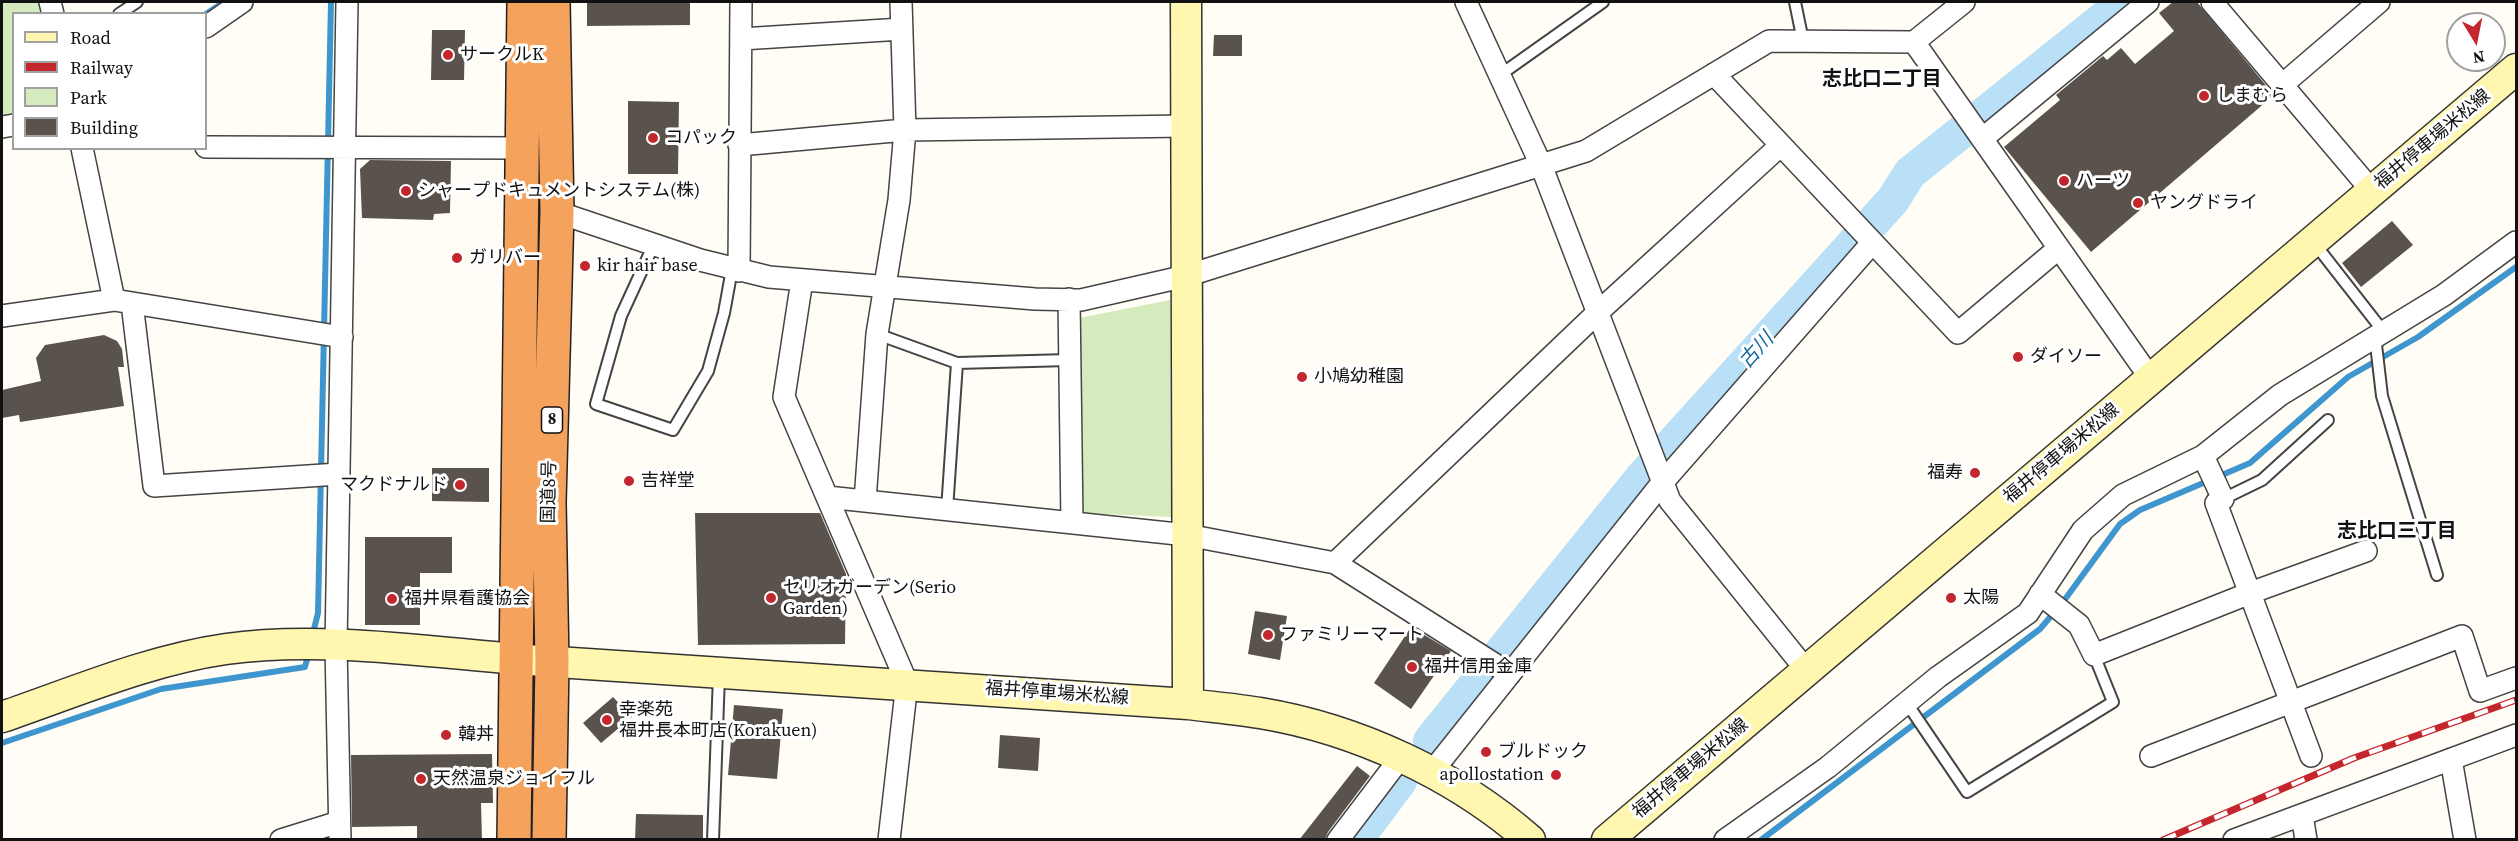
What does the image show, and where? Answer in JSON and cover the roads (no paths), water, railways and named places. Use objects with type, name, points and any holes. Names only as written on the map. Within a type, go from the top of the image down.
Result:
[{"type":"highway","name":"国道8号","points":[[514,840],[524,2]]},
{"type":"highway","name":"国道8号","points":[[549,840],[552,662],[549,502],[557,212],[553,2]]},
{"type":"main road","points":[[1186,2],[1188,704]]},
{"type":"main road","name":"福井停車場米松線","points":[[1607,840],[2517,69]]},
{"type":"main road","name":"福井停車場米松線","points":[[2,717],[177,657],[229,649],[336,646],[552,662],[719,670],[1188,704],[1287,718],[1352,737],[1401,757],[1431,773],[1489,807],[1530,840]]},
{"type":"street","points":[[281,840],[339,831],[336,646],[347,2]]},
{"type":"street","points":[[736,270],[741,2]]},
{"type":"street","points":[[866,501],[877,334],[899,200],[905,130],[901,2]]},
{"type":"street","points":[[1466,2],[1541,165],[1596,314],[1670,501],[1807,671]]},
{"type":"street","points":[[557,212],[736,270],[802,280],[1081,300],[1140,289],[1186,276],[1586,151],[1769,41],[1914,42],[1964,2]]},
{"type":"street","points":[[1982,139],[2148,2]]},
{"type":"street","points":[[2212,2],[2372,191]]},
{"type":"street","points":[[2282,85],[2379,2]]},
{"type":"street","points":[[207,26],[232,4]]},
{"type":"street","points":[[741,39],[902,30]]},
{"type":"street","points":[[1914,42],[2151,379]]},
{"type":"street","points":[[1714,74],[1958,333],[2060,248]]},
{"type":"street","points":[[739,145],[905,130],[1186,126]]},
{"type":"street","points":[[1335,563],[1596,314],[1781,145]]},
{"type":"street","points":[[207,147],[522,148]]},
{"type":"street","points":[[83,150],[123,301],[154,486],[339,474]]},
{"type":"street","points":[[1725,840],[1828,767],[1938,676],[2028,613],[2083,530],[2123,495],[2203,456],[2280,395],[2444,295],[2517,242]]},
{"type":"street","points":[[1431,773],[1662,483],[1872,243]]},
{"type":"street","points":[[802,280],[784,397],[907,683],[889,840]]},
{"type":"street","points":[[1069,299],[1072,523]]},
{"type":"street","points":[[2,316],[123,301],[342,337]]},
{"type":"street","points":[[2203,456],[2223,499],[2216,503],[2311,756]]},
{"type":"street","points":[[827,497],[1187,535],[1335,563],[1510,674]]},
{"type":"street","points":[[2040,594],[2079,625],[2094,655],[2250,593],[2366,551]]},
{"type":"street","points":[[2151,756],[2462,636],[2480,691],[2517,678]]},
{"type":"street","points":[[2234,840],[2517,735]]},
{"type":"street","points":[[1338,840],[1401,757]]},
{"type":"street","points":[[2451,759],[2465,840]]},
{"type":"street","points":[[2302,815],[2306,840]]},
{"type":"lane","points":[[122,12],[134,2]]},
{"type":"lane","points":[[1500,75],[1603,2]]},
{"type":"lane","points":[[1795,2],[1803,41]]},
{"type":"lane","points":[[2313,241],[2379,333],[2382,396],[2437,575]]},
{"type":"lane","points":[[654,244],[621,316],[596,404],[673,430],[708,371],[736,270]]},
{"type":"lane","points":[[877,334],[957,363],[1069,360]]},
{"type":"lane","points":[[947,510],[957,363]]},
{"type":"lane","points":[[2223,499],[2262,480],[2328,420]]},
{"type":"lane","points":[[1906,702],[1967,792],[2113,702],[2094,655]]},
{"type":"lane","points":[[713,840],[719,670]]},
{"type":"waterway","points":[[207,13],[224,2]]},
{"type":"waterway","points":[[312,637],[318,613],[331,2]]},
{"type":"waterway","name":"古川","points":[[1430,741],[1643,476],[1893,200],[1910,173],[2124,2]]},
{"type":"waterway","points":[[1761,840],[2040,629],[2063,602],[2120,524],[2140,510],[2250,463],[2348,377],[2418,337],[2516,267]]},
{"type":"waterway","points":[[2,743],[161,689],[305,667],[309,652]]},
{"type":"waterway","name":"古川","points":[[1356,840],[1400,781]]},
{"type":"railway","points":[[2163,840],[2354,758],[2516,700]]},
{"type":"place","name":"サークルK","points":[[448,55]]},
{"type":"place","name":"しまむら","points":[[2204,96]]},
{"type":"place","name":"コパック","points":[[653,138]]},
{"type":"place","name":"ハーツ","points":[[2064,181]]},
{"type":"place","name":"シャープドキュメントシステム(株)","points":[[406,191]]},
{"type":"place","name":"ヤングドライ","points":[[2138,203]]},
{"type":"place","name":"ガリバー","points":[[457,258]]},
{"type":"place","name":"kir hair base","points":[[585,266]]},
{"type":"place","name":"ダイソー","points":[[2018,357]]},
{"type":"place","name":"小鳩幼稚園","points":[[1302,377]]},
{"type":"place","name":"福寿","points":[[1975,473]]},
{"type":"place","name":"吉祥堂","points":[[629,481]]},
{"type":"place","name":"マクドナルド","points":[[460,485]]},
{"type":"place","name":"セリオガーデン(Serio Garden)","points":[[771,598]]},
{"type":"place","name":"太陽","points":[[1951,598]]},
{"type":"place","name":"福井県看護協会","points":[[392,599]]},
{"type":"place","name":"ファミリーマート","points":[[1268,635]]},
{"type":"place","name":"福井信用金庫","points":[[1412,667]]},
{"type":"place","name":"幸楽苑 福井長本町店(Korakuen)","points":[[607,720]]},
{"type":"place","name":"韓丼","points":[[446,735]]},
{"type":"place","name":"ブルドック","points":[[1486,752]]},
{"type":"place","name":"apollostation","points":[[1556,775]]},
{"type":"place","name":"天然温泉ジョイフル","points":[[421,779]]},
{"type":"district","name":"志比口二丁目","points":[[1882,80]]},
{"type":"district","name":"志比口三丁目","points":[[2397,532]]}]
